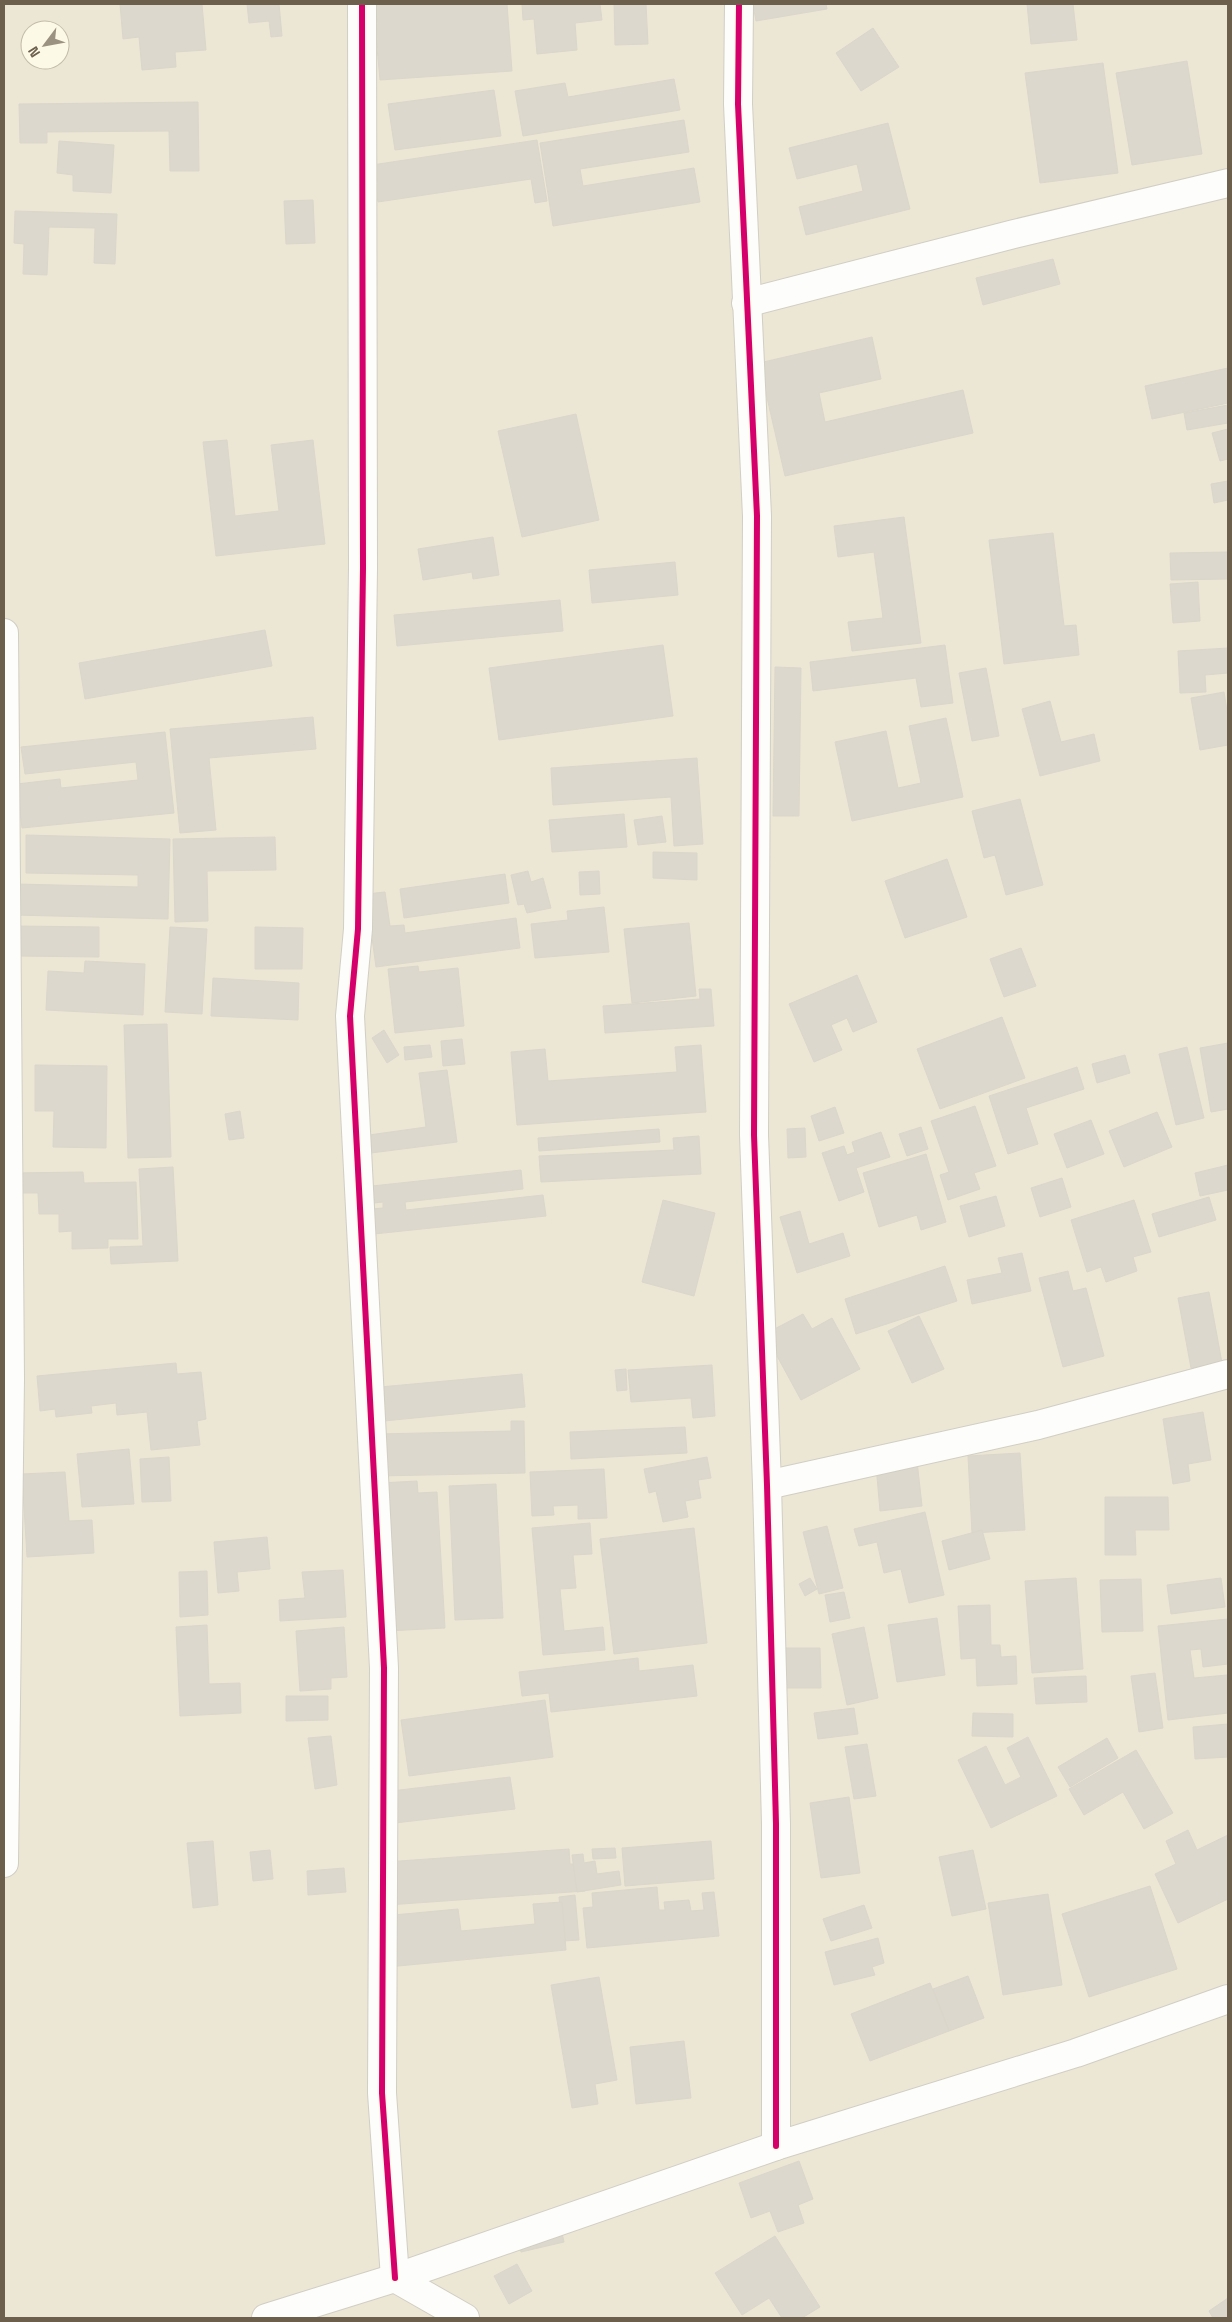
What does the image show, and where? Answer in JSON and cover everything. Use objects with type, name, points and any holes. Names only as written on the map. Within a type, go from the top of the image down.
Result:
[{"type":"street","points":[[362,4],[363,568],[358,929],[350,1016],[384,1668],[382,2093],[395,2278]]},
{"type":"street","points":[[739,4],[738,104],[757,516],[754,721],[754,1135],[767,1486],[776,1824],[776,2146]]},
{"type":"street","points":[[746,303],[1014,234],[1228,183]]},
{"type":"street","points":[[4,633],[10,1359],[4,1863]]},
{"type":"street","points":[[767,1486],[1038,1425],[1228,1374]]},
{"type":"street","points":[[266,2318],[395,2278],[776,2146],[1076,2053],[1228,1999]]},
{"type":"street","points":[[395,2278],[465,2318]]},
{"type":"shaded area","points":[[4,4],[1228,4],[1228,2318],[4,2318]]},
{"type":"building","points":[[120,4],[202,4],[206,50],[175,52],[176,67],[142,70],[139,37],[123,39]]},
{"type":"building","points":[[247,4],[279,4],[282,36],[271,37],[269,21],[249,23]]},
{"type":"building","points":[[373,4],[507,4],[512,71],[380,80]]},
{"type":"building","points":[[522,4],[600,4],[602,20],[575,23],[577,50],[537,54],[534,19],[523,20]]},
{"type":"building","points":[[614,4],[646,4],[648,44],[615,45]]},
{"type":"building","points":[[753,4],[826,4],[827,9],[756,21]]},
{"type":"building","points":[[1027,4],[1073,4],[1077,40],[1031,44]]},
{"type":"building","points":[[873,28],[899,67],[861,91],[836,53]]},
{"type":"building","points":[[1187,61],[1202,154],[1132,165],[1116,73]]},
{"type":"building","points":[[1103,63],[1118,173],[1040,183],[1025,73]]},
{"type":"building","points":[[674,79],[680,110],[523,136],[515,91],[565,83],[568,97]]},
{"type":"building","points":[[494,90],[501,136],[395,150],[388,104]]},
{"type":"building","points":[[198,102],[199,171],[170,171],[169,131],[47,132],[47,143],[20,143],[19,104]]},
{"type":"building","points":[[684,120],[689,152],[580,169],[583,186],[694,168],[700,202],[553,226],[540,143]]},
{"type":"building","points":[[888,123],[910,209],[806,235],[799,207],[863,191],[857,164],[797,179],[789,148]]},
{"type":"building","points":[[537,140],[547,201],[535,203],[531,179],[378,202],[372,165]]},
{"type":"building","points":[[59,141],[114,145],[111,193],[73,191],[73,175],[57,173]]},
{"type":"building","points":[[313,200],[315,243],[286,244],[284,201]]},
{"type":"building","points":[[15,211],[117,214],[115,264],[94,263],[95,228],[49,227],[47,275],[23,274],[24,244],[14,243]]},
{"type":"building","points":[[1053,259],[1060,284],[983,305],[976,278]]},
{"type":"building","points":[[872,337],[881,379],[819,393],[825,422],[963,390],[973,433],[785,476],[759,363]]},
{"type":"building","points":[[1228,368],[1228,403],[1152,419],[1145,386]]},
{"type":"building","points":[[1228,405],[1228,423],[1187,430],[1184,413]]},
{"type":"building","points":[[576,414],[599,520],[522,537],[498,431]]},
{"type":"building","points":[[1228,429],[1228,459],[1220,461],[1212,433]]},
{"type":"building","points":[[227,440],[235,516],[279,511],[271,445],[313,440],[325,544],[216,556],[203,442]]},
{"type":"building","points":[[1228,481],[1228,500],[1214,503],[1211,484]]},
{"type":"building","points":[[904,517],[921,643],[852,651],[848,622],[883,618],[874,552],[838,557],[834,526]]},
{"type":"building","points":[[1053,533],[1064,626],[1076,625],[1079,655],[1004,664],[989,540]]},
{"type":"building","points":[[493,537],[499,575],[473,579],[472,572],[423,580],[418,549]]},
{"type":"building","points":[[1228,552],[1228,579],[1171,580],[1170,553]]},
{"type":"building","points":[[675,562],[678,595],[592,603],[589,570]]},
{"type":"building","points":[[1198,582],[1200,621],[1173,623],[1170,584]]},
{"type":"building","points":[[560,600],[563,631],[397,646],[394,615]]},
{"type":"building","points":[[265,630],[272,666],[85,699],[79,663]]},
{"type":"building","points":[[663,645],[673,716],[499,740],[489,668]]},
{"type":"building","points":[[945,645],[953,703],[921,707],[916,678],[813,691],[810,662]]},
{"type":"building","points":[[1228,648],[1228,673],[1205,675],[1206,692],[1180,693],[1178,651]]},
{"type":"building","points":[[775,667],[801,668],[799,816],[773,816]]},
{"type":"building","points":[[986,668],[999,736],[972,741],[959,673]]},
{"type":"building","points":[[1224,692],[1228,717],[1228,745],[1200,750],[1191,698]]},
{"type":"building","points":[[1050,701],[1061,742],[1094,734],[1100,761],[1040,776],[1022,709]]},
{"type":"building","points":[[313,717],[316,749],[209,758],[216,830],[180,833],[170,729]]},
{"type":"building","points":[[946,718],[963,797],[852,821],[835,742],[886,731],[898,788],[921,783],[909,726]]},
{"type":"building","points":[[165,732],[174,813],[22,828],[17,784],[60,779],[61,788],[138,780],[136,762],[25,774],[21,747]]},
{"type":"building","points":[[697,758],[703,844],[674,846],[671,797],[553,805],[551,768]]},
{"type":"building","points":[[1020,799],[1043,885],[1006,895],[995,855],[984,858],[972,811]]},
{"type":"building","points":[[624,814],[627,847],[552,852],[549,820]]},
{"type":"building","points":[[662,816],[666,842],[638,845],[634,820]]},
{"type":"building","points":[[26,835],[170,839],[168,919],[15,915],[16,884],[138,887],[138,875],[26,873]]},
{"type":"building","points":[[275,837],[276,870],[207,871],[208,921],[175,922],[173,839]]},
{"type":"building","points":[[653,852],[697,853],[697,880],[653,878]]},
{"type":"building","points":[[947,859],[967,917],[905,938],[885,881]]},
{"type":"building","points":[[528,871],[531,882],[543,878],[551,908],[527,913],[524,904],[518,905],[511,875]]},
{"type":"building","points":[[599,871],[600,894],[580,895],[579,872]]},
{"type":"building","points":[[505,874],[509,903],[404,918],[400,889]]},
{"type":"building","points":[[385,892],[390,926],[404,925],[405,933],[516,918],[520,948],[376,967],[366,894]]},
{"type":"building","points":[[604,907],[609,952],[535,958],[531,924],[568,920],[567,911]]},
{"type":"building","points":[[689,923],[696,996],[632,1003],[624,929]]},
{"type":"building","points":[[16,926],[99,927],[99,957],[16,956]]},
{"type":"building","points":[[170,927],[207,929],[202,1014],[165,1012]]},
{"type":"building","points":[[255,927],[303,928],[302,969],[255,969]]},
{"type":"building","points":[[1021,948],[1036,986],[1004,997],[990,959]]},
{"type":"building","points":[[85,961],[145,964],[143,1015],[46,1010],[48,971],[84,973]]},
{"type":"building","points":[[418,966],[419,972],[458,968],[464,1026],[395,1033],[388,969]]},
{"type":"building","points":[[857,975],[877,1022],[853,1032],[847,1018],[831,1025],[842,1050],[814,1062],[789,1004]]},
{"type":"building","points":[[213,978],[299,983],[298,1020],[211,1016]]},
{"type":"building","points":[[699,989],[711,989],[714,1026],[605,1033],[603,1006],[700,999]]},
{"type":"building","points":[[1002,1017],[1025,1078],[940,1109],[917,1049]]},
{"type":"building","points":[[167,1024],[171,1157],[128,1158],[124,1025]]},
{"type":"building","points":[[384,1030],[399,1055],[387,1063],[372,1038]]},
{"type":"building","points":[[462,1039],[465,1064],[443,1066],[441,1041]]},
{"type":"building","points":[[1228,1043],[1228,1109],[1211,1112],[1200,1048]]},
{"type":"building","points":[[430,1045],[432,1057],[405,1060],[404,1047]]},
{"type":"building","points":[[701,1045],[706,1112],[517,1125],[511,1052],[545,1049],[548,1081],[677,1072],[675,1047]]},
{"type":"building","points":[[1187,1047],[1204,1118],[1176,1125],[1159,1054]]},
{"type":"building","points":[[1125,1055],[1130,1073],[1097,1083],[1092,1064]]},
{"type":"building","points":[[35,1065],[107,1066],[106,1148],[53,1147],[54,1111],[35,1111]]},
{"type":"building","points":[[1077,1067],[1084,1089],[1026,1108],[1038,1144],[1008,1154],[989,1096]]},
{"type":"building","points":[[447,1070],[457,1142],[371,1153],[369,1135],[426,1127],[419,1073]]},
{"type":"building","points":[[975,1106],[996,1166],[974,1173],[980,1189],[948,1200],[940,1175],[949,1172],[931,1121]]},
{"type":"building","points":[[835,1107],[844,1133],[819,1141],[811,1116]]},
{"type":"building","points":[[240,1111],[244,1138],[229,1140],[225,1114]]},
{"type":"building","points":[[1157,1112],[1172,1147],[1124,1167],[1109,1131]]},
{"type":"building","points":[[1091,1120],[1104,1154],[1067,1168],[1054,1134]]},
{"type":"building","points":[[921,1127],[928,1149],[907,1156],[899,1134]]},
{"type":"building","points":[[805,1128],[806,1157],[788,1158],[787,1129]]},
{"type":"building","points":[[659,1129],[660,1142],[539,1151],[538,1138]]},
{"type":"building","points":[[881,1132],[890,1157],[856,1168],[864,1192],[839,1201],[822,1153],[844,1146],[847,1155],[855,1152],[852,1142]]},
{"type":"building","points":[[699,1136],[701,1174],[541,1182],[539,1156],[674,1150],[673,1138]]},
{"type":"building","points":[[926,1154],[946,1222],[921,1230],[917,1215],[879,1227],[863,1173]]},
{"type":"building","points":[[1228,1165],[1228,1190],[1200,1196],[1195,1173]]},
{"type":"building","points":[[173,1167],[178,1261],[111,1264],[110,1247],[143,1246],[139,1169]]},
{"type":"building","points":[[521,1170],[523,1189],[405,1202],[406,1210],[543,1195],[546,1216],[374,1234],[371,1209],[383,1208],[383,1202],[374,1203],[372,1186]]},
{"type":"building","points":[[83,1172],[84,1183],[136,1182],[138,1239],[108,1239],[108,1248],[72,1249],[72,1231],[59,1232],[59,1214],[39,1214],[38,1193],[15,1193],[14,1173]]},
{"type":"building","points":[[1062,1178],[1071,1207],[1040,1217],[1031,1188]]},
{"type":"building","points":[[996,1196],[1005,1226],[969,1237],[960,1206]]},
{"type":"building","points":[[1209,1197],[1216,1220],[1159,1237],[1152,1214]]},
{"type":"building","points":[[663,1200],[715,1213],[694,1296],[642,1282]]},
{"type":"building","points":[[1134,1200],[1151,1252],[1133,1257],[1137,1271],[1106,1282],[1101,1267],[1087,1272],[1071,1220]]},
{"type":"building","points":[[800,1211],[809,1244],[843,1233],[850,1256],[797,1273],[780,1217]]},
{"type":"building","points":[[1022,1253],[1031,1291],[972,1304],[967,1280],[1002,1273],[998,1258]]},
{"type":"building","points":[[945,1266],[957,1301],[856,1334],[845,1299]]},
{"type":"building","points":[[1068,1271],[1073,1291],[1086,1288],[1104,1356],[1063,1367],[1039,1278]]},
{"type":"building","points":[[1209,1292],[1222,1363],[1191,1368],[1178,1298]]},
{"type":"building","points":[[803,1314],[812,1329],[832,1318],[860,1369],[801,1400],[765,1334]]},
{"type":"building","points":[[919,1316],[944,1369],[912,1383],[888,1331]]},
{"type":"building","points":[[176,1363],[177,1374],[201,1372],[206,1419],[197,1421],[200,1445],[151,1450],[147,1412],[117,1415],[116,1403],[91,1406],[92,1413],[56,1417],[55,1409],[40,1411],[37,1376]]},
{"type":"building","points":[[712,1365],[715,1416],[693,1418],[691,1398],[631,1402],[628,1370]]},
{"type":"building","points":[[626,1369],[627,1390],[617,1391],[615,1370]]},
{"type":"building","points":[[522,1374],[525,1407],[384,1421],[380,1387]]},
{"type":"building","points":[[1203,1412],[1211,1460],[1188,1464],[1190,1481],[1173,1484],[1163,1419]]},
{"type":"building","points":[[511,1421],[524,1421],[525,1473],[378,1476],[377,1434],[511,1431]]},
{"type":"building","points":[[685,1427],[687,1453],[571,1459],[570,1432]]},
{"type":"building","points":[[129,1449],[134,1504],[82,1507],[77,1454]]},
{"type":"building","points":[[1020,1453],[1025,1530],[972,1533],[968,1456]]},
{"type":"building","points":[[169,1457],[171,1501],[142,1502],[140,1459]]},
{"type":"building","points":[[707,1457],[711,1478],[698,1480],[701,1498],[685,1501],[688,1517],[663,1522],[656,1491],[649,1493],[644,1469]]},
{"type":"building","points":[[917,1461],[922,1506],[880,1511],[876,1465]]},
{"type":"building","points":[[604,1469],[607,1518],[578,1519],[578,1505],[553,1506],[554,1515],[532,1516],[530,1472]]},
{"type":"building","points":[[65,1472],[69,1521],[92,1520],[94,1553],[27,1557],[22,1474]]},
{"type":"building","points":[[417,1481],[418,1493],[437,1492],[445,1628],[387,1631],[380,1483]]},
{"type":"building","points":[[496,1484],[503,1618],[455,1620],[449,1486]]},
{"type":"building","points":[[1105,1497],[1168,1497],[1169,1530],[1135,1530],[1136,1555],[1105,1555]]},
{"type":"building","points":[[925,1512],[944,1595],[909,1603],[901,1569],[884,1573],[877,1542],[859,1546],[854,1529]]},
{"type":"building","points":[[590,1523],[592,1554],[573,1555],[576,1588],[560,1589],[564,1631],[603,1627],[605,1650],[543,1655],[532,1528]]},
{"type":"building","points":[[827,1526],[843,1588],[819,1594],[803,1532]]},
{"type":"building","points":[[694,1528],[707,1643],[614,1654],[600,1539]]},
{"type":"building","points":[[982,1530],[990,1559],[949,1570],[942,1541]]},
{"type":"building","points":[[267,1537],[270,1569],[237,1572],[239,1591],[218,1593],[214,1542]]},
{"type":"building","points":[[343,1570],[346,1617],[280,1621],[279,1600],[305,1598],[302,1572]]},
{"type":"building","points":[[207,1571],[208,1615],[180,1617],[179,1572]]},
{"type":"building","points":[[810,1578],[817,1589],[805,1596],[799,1584]]},
{"type":"building","points":[[1076,1578],[1083,1669],[1032,1673],[1025,1581]]},
{"type":"building","points":[[1221,1578],[1225,1607],[1171,1614],[1167,1585]]},
{"type":"building","points":[[1141,1579],[1143,1631],[1102,1632],[1100,1580]]},
{"type":"building","points":[[844,1592],[850,1618],[830,1622],[825,1595]]},
{"type":"building","points":[[990,1605],[991,1645],[1000,1645],[1001,1657],[1016,1656],[1017,1684],[977,1686],[976,1658],[961,1659],[958,1606]]},
{"type":"building","points":[[937,1618],[945,1675],[897,1682],[888,1625]]},
{"type":"building","points":[[1228,1619],[1228,1664],[1203,1667],[1201,1649],[1190,1650],[1194,1678],[1227,1675],[1228,1713],[1168,1720],[1158,1626]]},
{"type":"building","points":[[207,1625],[209,1684],[240,1683],[241,1713],[180,1716],[176,1627]]},
{"type":"building","points":[[344,1627],[347,1677],[331,1678],[331,1689],[300,1691],[296,1631]]},
{"type":"building","points":[[864,1627],[878,1698],[847,1705],[832,1634]]},
{"type":"building","points":[[786,1648],[820,1648],[821,1688],[786,1688]]},
{"type":"building","points":[[638,1658],[639,1671],[693,1665],[697,1696],[551,1712],[549,1693],[522,1696],[519,1672]]},
{"type":"building","points":[[1155,1673],[1163,1728],[1139,1732],[1131,1676]]},
{"type":"building","points":[[1086,1676],[1087,1702],[1036,1704],[1034,1678]]},
{"type":"building","points":[[286,1696],[328,1696],[328,1720],[286,1721]]},
{"type":"building","points":[[545,1700],[553,1757],[409,1776],[401,1720]]},
{"type":"building","points":[[854,1708],[858,1734],[818,1739],[814,1713]]},
{"type":"building","points":[[973,1713],[1013,1714],[1013,1737],[972,1736]]},
{"type":"building","points":[[1228,1724],[1228,1757],[1195,1759],[1193,1727]]},
{"type":"building","points":[[331,1736],[337,1785],[315,1789],[308,1738]]},
{"type":"building","points":[[1028,1737],[1057,1796],[991,1828],[958,1760],[986,1746],[1005,1785],[1021,1777],[1007,1748]]},
{"type":"building","points":[[1107,1738],[1118,1758],[1070,1787],[1058,1767]]},
{"type":"building","points":[[867,1744],[876,1796],[854,1799],[845,1747]]},
{"type":"building","points":[[1136,1750],[1173,1813],[1144,1829],[1123,1792],[1084,1815],[1069,1789]]},
{"type":"building","points":[[510,1777],[515,1809],[395,1823],[391,1791]]},
{"type":"building","points":[[849,1797],[860,1873],[821,1878],[810,1803]]},
{"type":"building","points":[[1188,1830],[1197,1850],[1228,1835],[1228,1899],[1178,1923],[1155,1874],[1176,1864],[1166,1841]]},
{"type":"building","points":[[213,1841],[218,1905],[193,1908],[187,1843]]},
{"type":"building","points":[[711,1841],[714,1879],[625,1886],[622,1848]]},
{"type":"building","points":[[615,1848],[616,1858],[593,1859],[592,1849]]},
{"type":"building","points":[[569,1849],[570,1864],[583,1864],[585,1891],[388,1905],[385,1862]]},
{"type":"building","points":[[270,1850],[273,1879],[253,1881],[250,1852]]},
{"type":"building","points":[[973,1850],[986,1909],[952,1916],[939,1857]]},
{"type":"building","points":[[583,1854],[584,1863],[595,1861],[597,1874],[619,1871],[621,1885],[577,1892],[572,1855]]},
{"type":"building","points":[[344,1868],[346,1892],[308,1895],[307,1871]]},
{"type":"building","points":[[1150,1886],[1177,1969],[1089,1997],[1062,1914]]},
{"type":"building","points":[[657,1887],[659,1910],[665,1910],[664,1902],[689,1900],[691,1911],[704,1910],[702,1893],[714,1892],[719,1936],[587,1948],[583,1908],[593,1907],[592,1893]]},
{"type":"building","points":[[1048,1894],[1062,1985],[1003,1995],[988,1903]]},
{"type":"building","points":[[575,1895],[579,1940],[563,1941],[559,1897]]},
{"type":"building","points":[[562,1902],[566,1950],[388,1967],[383,1916],[458,1909],[461,1931],[535,1924],[533,1904]]},
{"type":"building","points":[[864,1905],[872,1928],[831,1941],[823,1919]]},
{"type":"building","points":[[878,1938],[884,1963],[872,1967],[875,1975],[834,1985],[825,1952]]},
{"type":"building","points":[[968,1976],[984,2018],[949,2031],[933,1989]]},
{"type":"building","points":[[599,1977],[617,2080],[595,2084],[598,2104],[572,2108],[551,1985]]},
{"type":"building","points":[[930,1983],[949,2031],[870,2061],[851,2014]]},
{"type":"building","points":[[684,2041],[691,2098],[636,2104],[630,2047]]},
{"type":"building","points":[[799,2161],[813,2199],[798,2205],[804,2223],[778,2232],[770,2211],[751,2218],[739,2183]]},
{"type":"building","points":[[559,2220],[564,2242],[521,2252],[516,2230]]},
{"type":"building","points":[[775,2236],[820,2307],[802,2318],[782,2318],[769,2298],[742,2315],[715,2273]]},
{"type":"building","points":[[517,2264],[532,2291],[509,2304],[494,2276]]},
{"type":"building","points":[[1228,2298],[1228,2318],[1213,2318],[1209,2311]]},
{"type":"cycle path","points":[[362,4],[363,568],[358,929],[350,1016],[384,1668],[382,2093],[395,2278]]},
{"type":"cycle path","points":[[739,4],[738,104],[757,516],[754,1135],[767,1485],[776,1824],[776,2146]]}]
